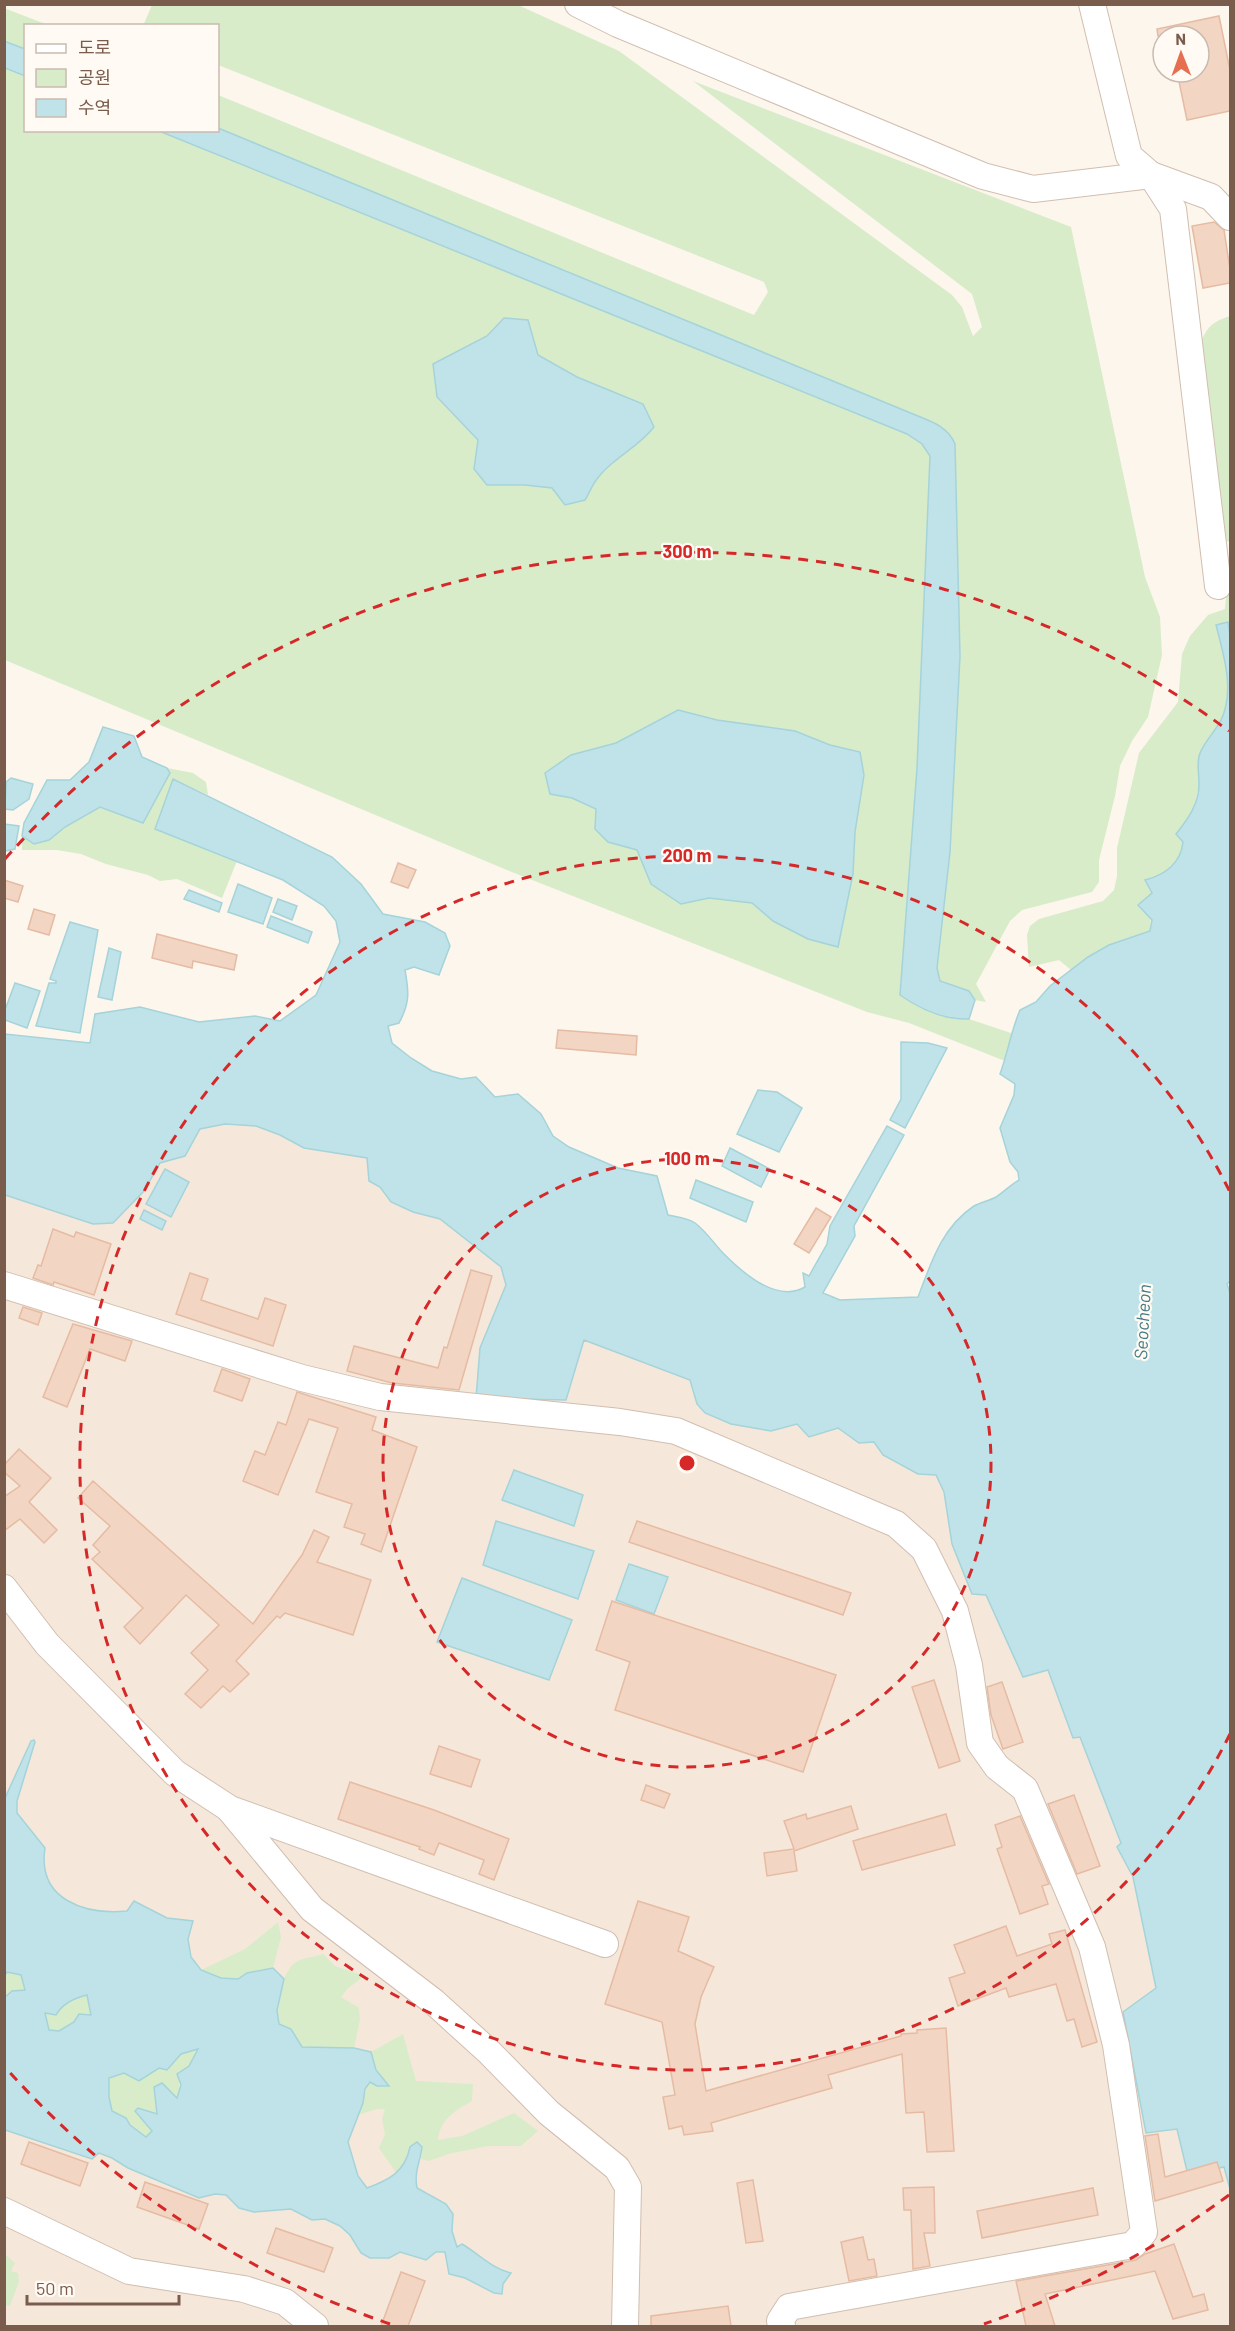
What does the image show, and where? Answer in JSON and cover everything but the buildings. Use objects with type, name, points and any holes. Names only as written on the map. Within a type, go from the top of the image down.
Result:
[{"type":"street","points":[[578,4],[618,24],[983,176],[1033,189],[1151,175],[1210,196],[1230,217]]},
{"type":"street","points":[[1092,4],[1129,156],[1151,175],[1173,209],[1218,586]]},
{"type":"street","points":[[4,1285],[302,1378],[380,1397],[620,1422],[676,1431],[896,1524],[924,1549],[956,1611],[969,1665],[980,1743],[998,1767],[1024,1789],[1092,1947],[1116,2045],[1144,2232],[1132,2245],[789,2307],[780,2322],[782,2326]]},
{"type":"street","points":[[4,1588],[47,1644],[175,1773],[230,1809],[605,1944]]},
{"type":"street","points":[[230,1809],[312,1909],[434,2002],[489,2052],[549,2113],[617,2168],[628,2187],[625,2326]]},
{"type":"street","points":[[4,2211],[129,2271],[244,2289],[285,2302],[315,2326]]},
{"type":"shaded area","points":[[344,1102],[937,1401],[1230,1858],[1230,2326],[5,2326],[4,1110]]},
{"type":"green space","points":[[152,5],[518,5],[619,51],[952,295],[962,307],[973,336],[982,327],[972,294],[693,81],[1071,227],[1145,577],[1160,617],[1162,655],[1148,717],[1132,741],[1120,766],[1099,860],[1099,882],[1092,892],[1022,910],[1010,921],[976,984],[986,1002],[975,1000],[969,991],[940,981],[937,968],[950,852],[960,656],[955,444],[948,433],[926,419],[219,128],[219,95],[754,315],[768,292],[764,282],[219,65],[219,24],[144,24]]},
{"type":"green space","points":[[4,8],[45,24],[24,24],[24,49],[5,41]]},
{"type":"green space","points":[[4,68],[24,76],[24,132],[161,132],[907,434],[922,444],[930,456],[917,768],[900,994],[958,1019],[969,1019],[1011,1033],[1011,1044],[1005,1061],[909,1023],[867,1012],[507,870],[5,660]],"holes":[[[504,318],[538,355],[577,377],[643,404],[616,461],[597,479],[585,500],[552,488],[525,485],[474,469],[478,440],[437,397],[433,364],[487,336]],[[678,710],[717,720],[795,731],[830,745],[860,752],[864,775],[854,832],[853,874],[838,946],[808,939],[773,921],[752,902],[709,898],[681,904],[651,884],[637,850],[608,842],[595,829],[596,809],[572,798],[550,794],[571,755],[616,743]]]},
{"type":"green space","points":[[1230,316],[1230,541],[1225,542],[1197,351],[1209,328],[1217,321]]},
{"type":"green space","points":[[1230,581],[1230,636],[1228,622],[1216,625],[1227,670],[1227,708],[1198,767],[1199,786],[1193,810],[1187,821],[1182,854],[1162,876],[1152,893],[1150,931],[1109,945],[1071,970],[1059,960],[1029,967],[1027,935],[1030,926],[1039,919],[1103,901],[1114,890],[1117,876],[1117,848],[1139,753],[1178,702],[1182,654],[1190,636],[1208,615],[1225,609],[1227,585]]},
{"type":"green space","points":[[167,768],[193,773],[206,782],[208,795],[173,779],[155,829],[237,861],[222,898],[177,879],[160,881],[81,854],[57,850],[22,850],[22,836],[34,844],[49,840],[65,827],[100,807],[143,823],[170,773]]},
{"type":"green space","points":[[278,1922],[281,1937],[273,1968],[247,1973],[238,1979],[221,1978],[201,1970],[245,1949]]},
{"type":"green space","points":[[323,1954],[335,1966],[364,1976],[347,1989],[341,1997],[359,2008],[360,2020],[354,2048],[302,2047],[291,2029],[279,2025],[279,1999],[288,1971],[300,1960]]},
{"type":"green space","points":[[7,1972],[21,1974],[25,1991],[5,1997]]},
{"type":"green space","points":[[87,1995],[91,2015],[79,2014],[74,2022],[59,2031],[49,2030],[45,2013],[56,2015],[69,2002]]},
{"type":"green space","points":[[403,2034],[416,2081],[473,2084],[472,2101],[454,2112],[445,2121],[438,2140],[462,2136],[514,2113],[538,2131],[521,2146],[488,2146],[448,2154],[429,2161],[421,2159],[422,2147],[410,2147],[408,2158],[397,2174],[379,2148],[385,2134],[382,2119],[385,2109],[358,2115],[370,2082],[377,2086],[389,2086],[376,2070],[371,2052]]},
{"type":"green space","points":[[199,2049],[189,2066],[177,2074],[179,2088],[173,2101],[157,2114],[138,2108],[145,2124],[153,2132],[145,2137],[112,2111],[109,2078],[124,2073],[139,2081],[159,2068],[168,2070],[181,2054]]},
{"type":"green space","points":[[4,2253],[15,2263],[11,2271],[18,2273],[19,2282],[10,2306],[5,2305]]},
{"type":"water","points":[[4,41],[24,49],[24,76],[5,68]]},
{"type":"water","points":[[219,128],[926,419],[948,433],[955,444],[960,656],[950,852],[937,968],[940,981],[969,991],[975,1000],[969,1019],[950,1018],[933,1013],[900,995],[917,768],[930,456],[922,444],[907,434],[161,132],[219,132]]},
{"type":"water","points":[[504,318],[528,320],[538,355],[577,377],[643,404],[654,427],[603,472],[595,481],[585,500],[565,505],[552,488],[487,485],[474,469],[478,440],[437,397],[433,364],[487,336]]},
{"type":"water","name":"Seocheon","points":[[1228,622],[1230,636],[1230,1281],[1227,1284],[1230,1293],[1230,2189],[1224,2167],[1188,2175],[1177,2129],[1146,2133],[1123,2012],[1156,1988],[1133,1877],[1117,1847],[1121,1843],[1080,1737],[1073,1738],[1048,1670],[1023,1677],[986,1595],[972,1594],[952,1544],[944,1492],[936,1475],[918,1474],[883,1455],[874,1442],[859,1443],[838,1428],[809,1437],[797,1424],[771,1431],[731,1424],[705,1413],[697,1404],[690,1380],[584,1340],[566,1400],[476,1398],[480,1348],[506,1285],[501,1267],[440,1219],[413,1212],[391,1202],[380,1187],[369,1181],[367,1158],[304,1148],[280,1135],[256,1126],[225,1124],[200,1129],[185,1156],[160,1163],[144,1191],[113,1223],[93,1224],[5,1195],[5,1034],[90,1043],[95,1014],[140,1007],[199,1022],[255,1016],[280,1021],[316,995],[340,942],[336,921],[324,906],[283,880],[155,829],[173,779],[332,857],[361,884],[383,914],[425,922],[445,933],[450,946],[439,975],[414,967],[405,970],[407,1003],[399,1023],[388,1026],[392,1043],[432,1071],[461,1079],[476,1077],[495,1097],[518,1094],[541,1114],[553,1136],[569,1147],[618,1168],[657,1176],[668,1215],[695,1223],[732,1262],[751,1277],[772,1289],[794,1291],[805,1287],[803,1273],[809,1276],[827,1244],[830,1226],[887,1126],[904,1135],[854,1226],[855,1236],[823,1293],[840,1300],[918,1297],[939,1247],[954,1224],[974,1206],[996,1197],[1019,1180],[1018,1172],[1010,1162],[1000,1128],[1014,1095],[1015,1084],[1000,1074],[1020,1010],[1036,1002],[1050,986],[1088,957],[1109,945],[1150,931],[1152,920],[1138,905],[1152,893],[1145,880],[1171,867],[1179,856],[1183,842],[1176,834],[1195,805],[1199,791],[1199,756],[1221,720],[1225,709],[1227,673],[1216,625]]},
{"type":"water","points":[[678,710],[717,720],[795,731],[830,745],[860,752],[864,775],[855,832],[853,874],[838,947],[808,939],[773,921],[752,903],[709,898],[681,904],[651,884],[637,850],[608,842],[595,829],[596,809],[572,798],[550,794],[545,773],[571,755],[616,743]]},
{"type":"water","points":[[103,727],[134,736],[142,757],[167,768],[170,773],[143,823],[100,807],[65,827],[49,840],[34,844],[22,836],[24,823],[47,780],[70,780],[89,762]]},
{"type":"water","points":[[11,778],[33,784],[29,799],[13,810],[5,809],[6,782]]},
{"type":"water","points":[[4,824],[19,826],[15,849],[5,851]]},
{"type":"water","points":[[238,884],[272,898],[263,924],[228,912]]},
{"type":"water","points":[[189,890],[222,903],[219,912],[184,899]]},
{"type":"water","points":[[278,899],[297,906],[292,920],[273,912]]},
{"type":"water","points":[[271,916],[312,932],[308,943],[267,927]]},
{"type":"water","points":[[70,922],[98,930],[80,1033],[36,1026],[49,983],[56,983],[50,979]]},
{"type":"water","points":[[109,948],[121,952],[112,1000],[98,997]]},
{"type":"water","points":[[15,983],[40,991],[27,1028],[5,1020],[5,1010]]},
{"type":"water","points":[[901,1042],[928,1043],[947,1048],[905,1128],[890,1120],[901,1099]]},
{"type":"water","points":[[758,1090],[777,1092],[802,1108],[779,1152],[737,1134]]},
{"type":"water","points":[[730,1148],[770,1169],[761,1187],[722,1166]]},
{"type":"water","points":[[165,1169],[189,1182],[171,1217],[146,1204]]},
{"type":"water","points":[[696,1180],[753,1202],[746,1222],[690,1198]]},
{"type":"water","points":[[144,1210],[166,1221],[162,1230],[140,1219]]},
{"type":"water","points":[[514,1470],[583,1495],[574,1526],[502,1500]]},
{"type":"water","points":[[496,1521],[594,1551],[578,1599],[483,1565]]},
{"type":"water","points":[[629,1564],[668,1577],[654,1614],[616,1600]]},
{"type":"water","points":[[462,1578],[572,1620],[549,1680],[437,1642]]},
{"type":"water","points":[[31,1741],[35,1742],[17,1801],[17,1813],[45,1848],[45,1866],[56,1892],[80,1907],[111,1912],[127,1911],[134,1901],[167,1918],[193,1921],[188,1939],[191,1957],[201,1970],[221,1978],[238,1979],[247,1973],[273,1968],[284,1979],[277,2010],[279,2024],[291,2029],[302,2047],[354,2048],[371,2052],[376,2070],[389,2086],[377,2086],[370,2082],[365,2089],[363,2103],[348,2142],[358,2176],[367,2188],[389,2178],[400,2169],[408,2156],[410,2147],[417,2142],[422,2147],[417,2172],[417,2188],[446,2204],[453,2214],[452,2231],[457,2247],[462,2244],[491,2264],[511,2273],[503,2284],[502,2294],[494,2293],[465,2278],[449,2274],[445,2252],[436,2252],[426,2260],[400,2252],[389,2258],[370,2258],[361,2253],[350,2235],[340,2226],[325,2219],[312,2220],[291,2209],[254,2212],[239,2208],[226,2195],[215,2194],[199,2198],[99,2153],[92,2159],[5,2130],[5,1997],[12,1991],[25,1990],[21,1975],[7,1972],[5,1975],[5,1798]],"holes":[[[87,1995],[91,2015],[79,2014],[74,2022],[59,2031],[49,2030],[45,2013],[56,2015],[69,2002]],[[198,2049],[189,2066],[177,2074],[181,2085],[177,2098],[162,2083],[154,2087],[157,2114],[138,2108],[135,2111],[152,2131],[146,2137],[130,2125],[126,2118],[112,2111],[109,2078],[124,2073],[139,2081],[159,2068],[167,2070],[181,2054]]]}]
